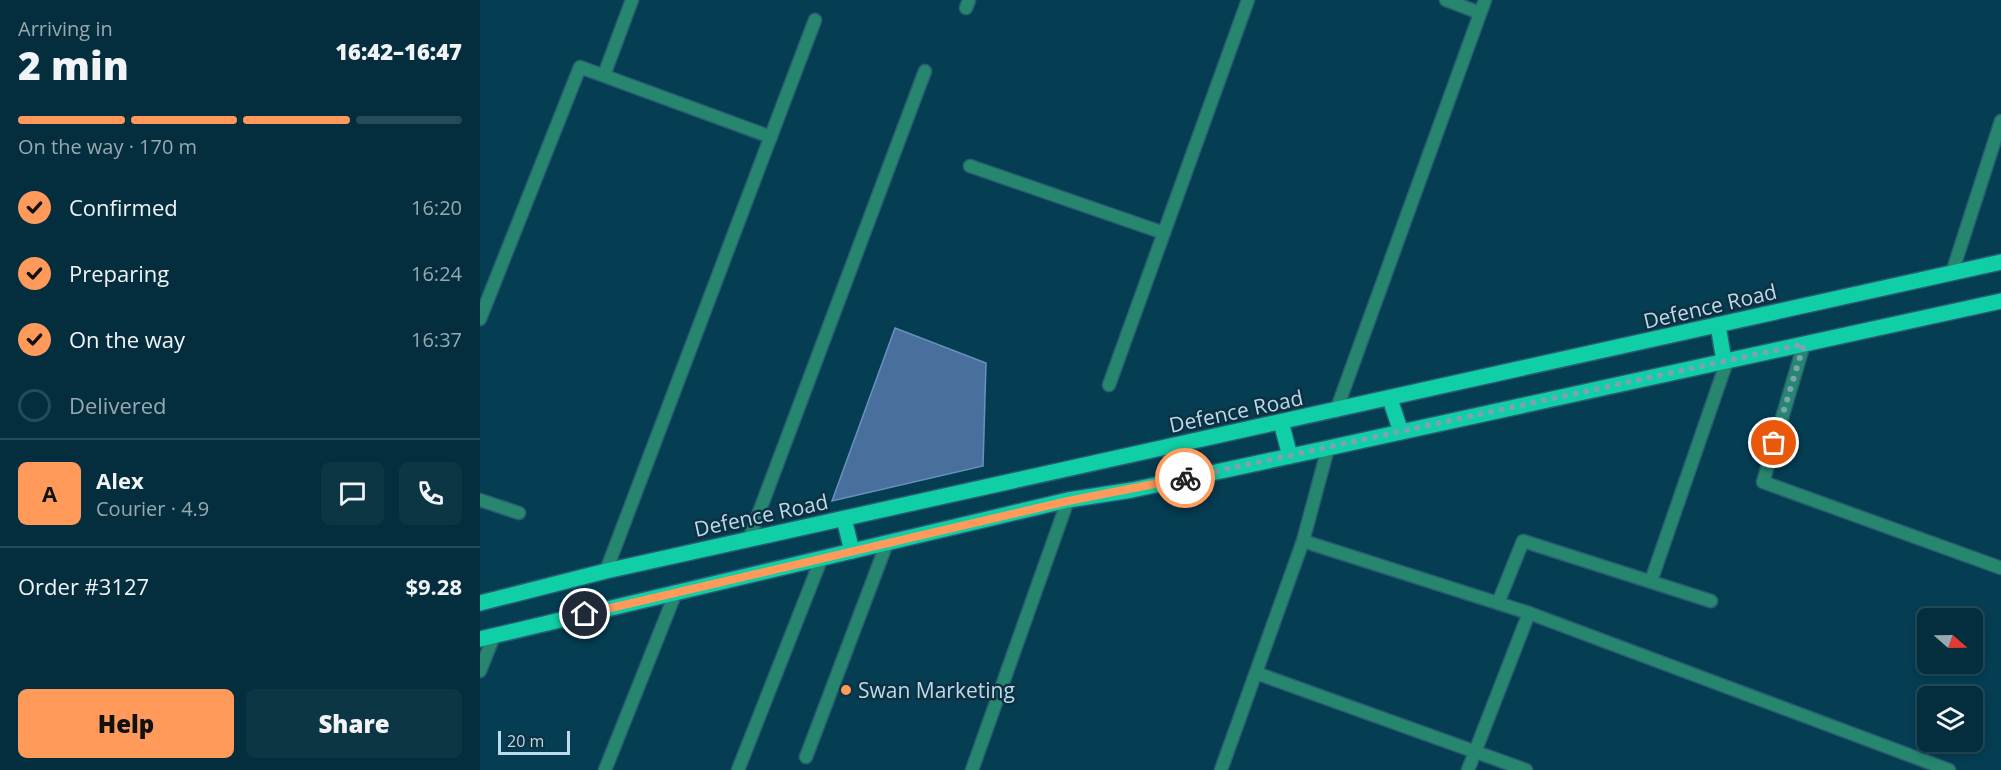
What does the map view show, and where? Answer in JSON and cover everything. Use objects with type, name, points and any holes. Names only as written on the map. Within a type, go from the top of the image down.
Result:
[{"type":"main road","name":"Defence Road","points":[[480,603],[606,571],[2001,262]]},
{"type":"main road","points":[[487,638],[822,557],[1068,501],[1132,490],[1328,448],[2001,300]]},
{"type":"main road","points":[[1718,326],[1725,361]]},
{"type":"main road","points":[[1390,399],[1401,432]]},
{"type":"main road","points":[[1281,422],[1290,456]]},
{"type":"main road","points":[[844,519],[852,551]]},
{"type":"street","points":[[604,75],[633,0]]},
{"type":"street","points":[[1110,385],[1248,0]]},
{"type":"street","points":[[1446,0],[1480,13]]},
{"type":"street","points":[[1335,411],[1485,0]]},
{"type":"street","points":[[606,571],[815,20]]},
{"type":"street","points":[[480,319],[580,67],[771,137]]},
{"type":"street","points":[[749,539],[925,71]]},
{"type":"street","points":[[1952,273],[2001,121]]},
{"type":"street","points":[[970,166],[1164,233]]},
{"type":"street","points":[[1804,344],[1763,482],[2001,568]]},
{"type":"street","points":[[1651,581],[1725,361]]},
{"type":"street","points":[[1221,770],[1303,541],[1328,448]]},
{"type":"street","points":[[480,500],[519,513]]},
{"type":"street","points":[[972,770],[1068,501]]},
{"type":"street","points":[[1303,541],[1529,613],[1947,770]]},
{"type":"street","points":[[1498,603],[1523,541],[1711,601]]},
{"type":"street","points":[[806,757],[886,543]]},
{"type":"street","points":[[738,770],[822,557]]},
{"type":"street","points":[[605,770],[676,592]]},
{"type":"street","points":[[1468,770],[1529,613]]},
{"type":"street","points":[[480,671],[487,638]]},
{"type":"street","points":[[1256,673],[1526,770]]},
{"type":"building","points":[[895,328],[986,363],[983,466],[832,501]]},
{"type":"way so far","points":[[1185,478],[1804,344],[1774,443]]},
{"type":"place","name":"Swan Marketing","points":[[846,690]]},
{"type":"route","points":[[585,614],[1068,501],[1185,478]]}]
